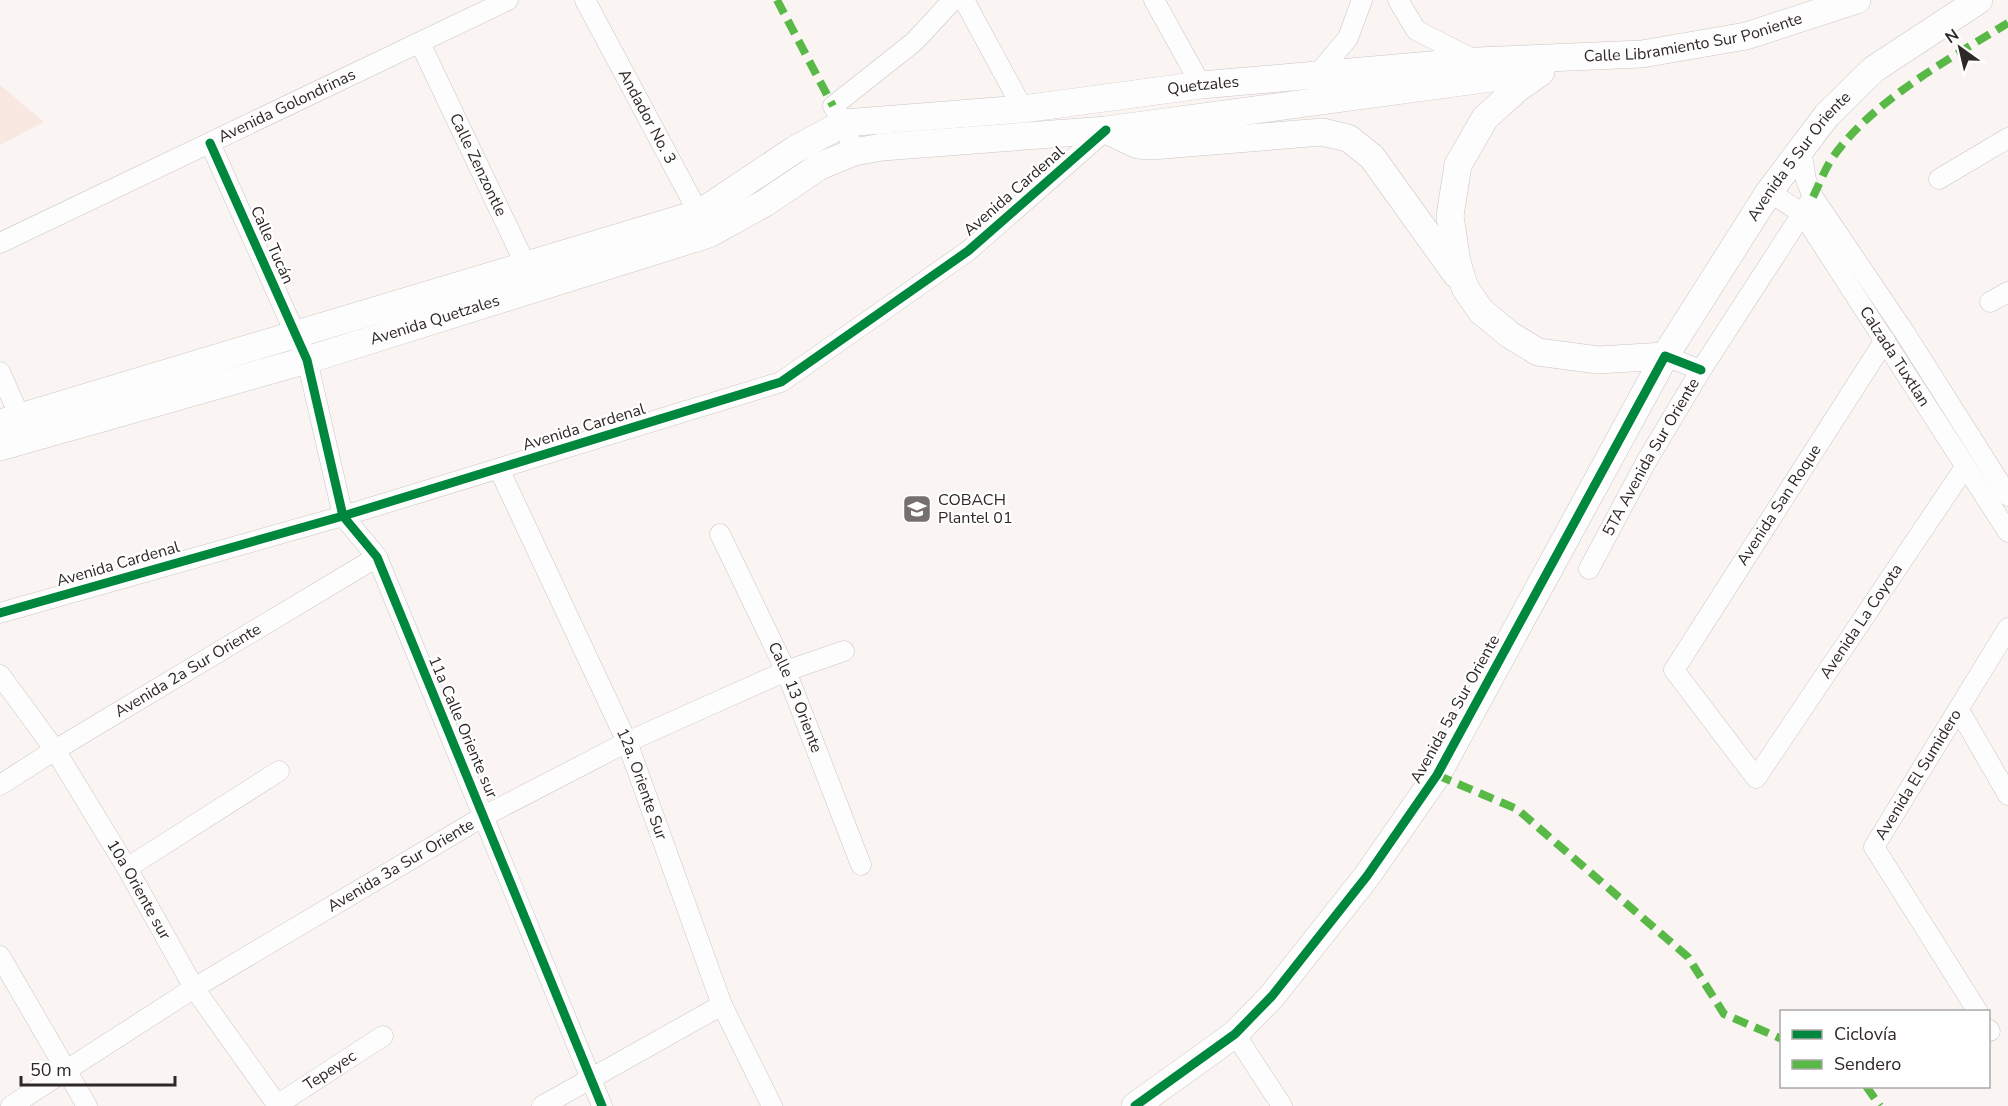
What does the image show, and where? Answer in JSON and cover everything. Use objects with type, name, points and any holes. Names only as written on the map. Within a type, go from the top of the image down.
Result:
[{"type":"main road","name":"Calle Libramiento Sur Poniente","points":[[1552,64],[1642,54],[1746,36],[1857,0]]},
{"type":"main road","name":"Avenida 5 Sur Oriente","points":[[1665,356],[1769,192],[1827,115],[1874,69],[1979,0]]},
{"type":"main road","name":"Quetzales","points":[[838,115],[1023,109],[1201,85],[1476,61],[1552,64]]},
{"type":"main road","name":"Quetzales","points":[[854,152],[882,147],[1106,130],[1552,64]]},
{"type":"main road","points":[[1465,288],[1457,262],[1450,216],[1458,165],[1485,118],[1517,88],[1552,64]]},
{"type":"main road","name":"Avenida Quetzales","points":[[705,224],[838,115]]},
{"type":"main road","points":[[1106,130],[1138,145],[1150,146],[1322,132],[1348,138],[1372,157],[1481,311],[1510,335],[1538,352],[1598,360],[1665,356]]},
{"type":"main road","name":"Avenida Quetzales","points":[[10,420],[296,334],[532,276],[705,224],[765,203],[820,166],[854,152]]},
{"type":"main road","name":"Avenida Quetzales","points":[[0,447],[307,360],[532,276]]},
{"type":"main road","name":"Avenida 5a Sur Oriente","points":[[1135,1106],[1236,1034],[1272,996],[1367,876],[1437,775],[1665,356]]},
{"type":"street","name":"Avenida Golondrinas","points":[[0,243],[508,0]]},
{"type":"street","name":"Andador No. 3","points":[[585,0],[705,224]]},
{"type":"street","points":[[854,152],[838,115],[914,42],[953,0]]},
{"type":"street","points":[[964,0],[1023,109]]},
{"type":"street","points":[[1154,0],[1201,85]]},
{"type":"street","points":[[1316,76],[1348,38],[1362,0]]},
{"type":"street","points":[[1398,0],[1416,30],[1476,61]]},
{"type":"street","name":"Calle Zenzontle","points":[[420,43],[532,276]]},
{"type":"street","name":"Avenida Cardenal","points":[[0,613],[343,516],[782,382],[968,251],[1106,130]]},
{"type":"street","points":[[1939,179],[2008,138]]},
{"type":"street","name":"Calle Tucán","points":[[210,143],[307,360]]},
{"type":"street","name":"Calzada Tuxtlan","points":[[1801,150],[1808,205],[1885,340],[2008,532]]},
{"type":"street","name":"Calzada Tuxtlan","points":[[1769,192],[1808,205],[1905,333],[2008,496]]},
{"type":"street","name":"5TA Avenida Sur Oriente","points":[[1589,570],[1646,462],[1701,370],[1808,205]]},
{"type":"street","points":[[1990,302],[2008,292]]},
{"type":"street","name":"Avenida San Roque","points":[[1756,778],[1674,670],[1885,340]]},
{"type":"street","points":[[1665,356],[1701,370]]},
{"type":"street","name":"11a Calle Oriente sur","points":[[307,360],[343,516],[376,557],[602,1106]]},
{"type":"street","points":[[0,372],[10,420]]},
{"type":"street","name":"Avenida La Coyota","points":[[1756,778],[1965,467]]},
{"type":"street","name":"12a. Oriente Sur","points":[[499,469],[627,742],[723,1005],[772,1106]]},
{"type":"street","name":"Calle 13 Oriente","points":[[720,534],[786,671],[861,864]]},
{"type":"street","name":"Avenida 2a Sur Oriente","points":[[0,786],[55,750],[376,557]]},
{"type":"street","name":"Avenida El Sumidero","points":[[1977,1010],[1874,847],[2008,628]]},
{"type":"street","name":"Avenida 3a Sur Oriente","points":[[11,1106],[194,988],[484,816],[627,742],[786,671],[844,651]]},
{"type":"street","name":"10a Oriente sur","points":[[0,675],[55,750],[127,868],[194,988],[277,1105]]},
{"type":"street","points":[[1959,710],[2008,795]]},
{"type":"street","points":[[127,868],[279,771]]},
{"type":"street","points":[[0,956],[87,1106]]},
{"type":"street","points":[[542,1106],[723,1005]]},
{"type":"street","points":[[1236,1034],[1282,1106]]},
{"type":"street","name":"Tepeyec","points":[[277,1105],[383,1036]]},
{"type":"shaded area","points":[[0,85],[44,122],[0,145]]},
{"type":"marked path","points":[[777,0],[833,106]]},
{"type":"marked path","points":[[1813,197],[1831,160],[1847,139],[1867,119],[1912,83],[2008,23]]},
{"type":"marked path","points":[[1437,775],[1517,809],[1688,957],[1724,1014],[1780,1038]]},
{"type":"marked path","points":[[1867,1088],[1880,1106]]},
{"type":"cycle path","points":[[0,613],[343,516],[781,382],[968,251],[1106,130]]},
{"type":"cycle path","points":[[210,143],[307,360],[343,516],[377,557],[602,1106]]},
{"type":"cycle path","points":[[1135,1106],[1235,1034],[1272,996],[1367,876],[1437,775],[1665,356],[1701,370]]},
{"type":"place","name":"COBACH Plantel 01","points":[[917,509]]}]
